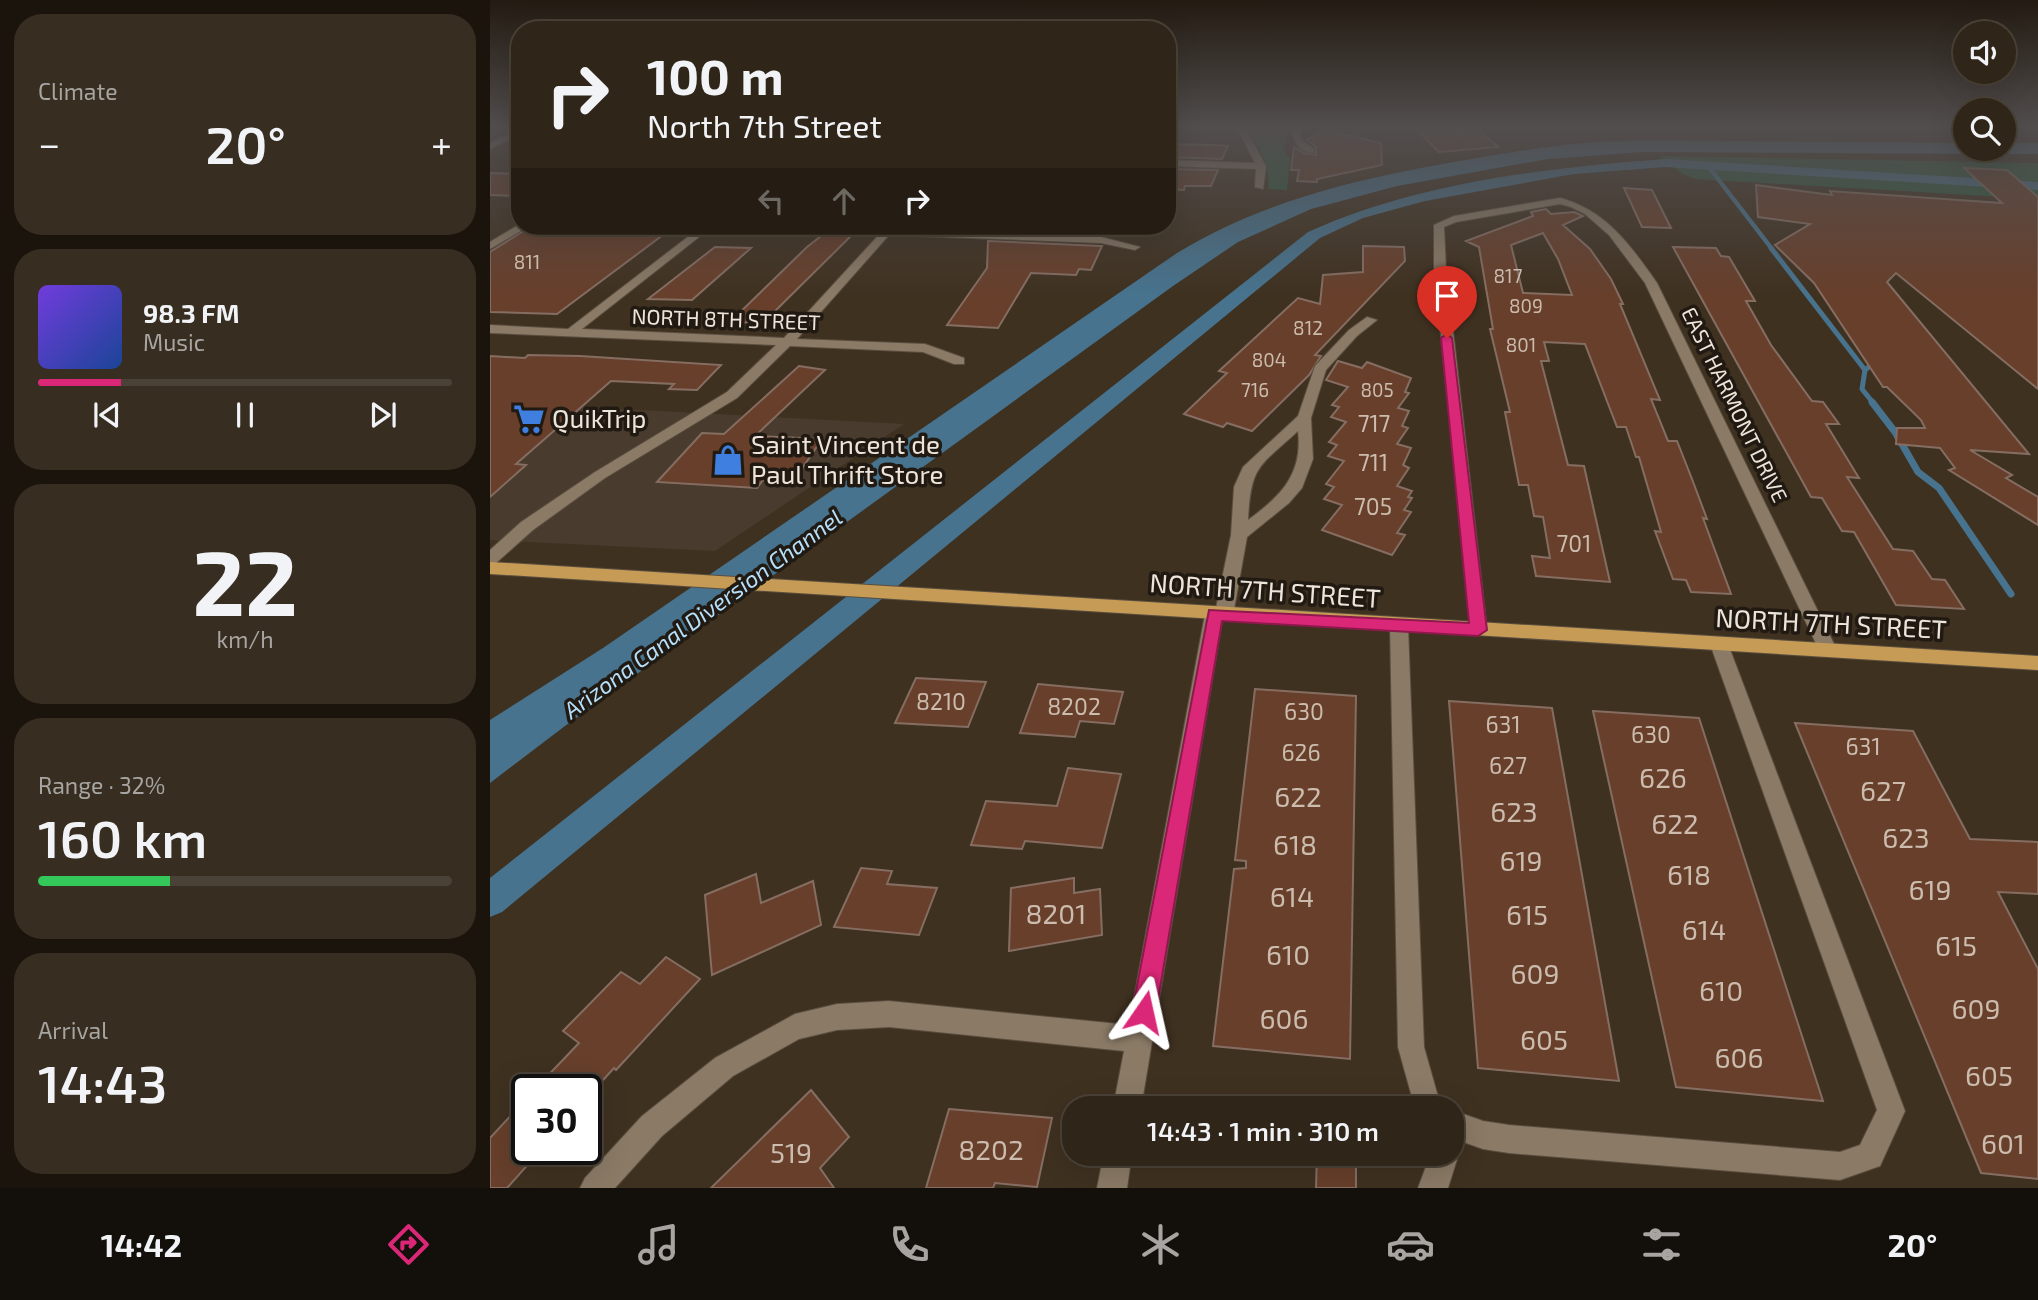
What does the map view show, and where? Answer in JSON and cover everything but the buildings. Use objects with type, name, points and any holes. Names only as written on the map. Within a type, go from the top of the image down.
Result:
[{"type":"main road","name":"NORTH 7TH STREET","points":[[490,568],[1219,615],[2038,663]]},
{"type":"street","name":"EAST HARMONT DRIVE","points":[[1478,630],[1440,269],[1439,225],[1454,219],[1549,202],[1570,203],[1601,223],[1633,258],[1651,283],[1828,650]]},
{"type":"street","points":[[490,246],[511,234]]},
{"type":"street","points":[[571,332],[696,235]]},
{"type":"street","points":[[490,559],[527,526],[600,475],[732,395],[787,342],[884,235]]},
{"type":"street","points":[[1005,235],[1101,240],[1135,247]]},
{"type":"street","points":[[1239,535],[1286,500],[1302,479],[1308,442],[1304,418],[1320,369],[1353,333],[1371,320]]},
{"type":"street","name":"NORTH 8TH STREET","points":[[490,329],[925,348],[959,361]]},
{"type":"street","points":[[1128,1096],[1219,615],[1239,535],[1241,487],[1250,467],[1304,418]]},
{"type":"street","points":[[1399,626],[1411,1047],[1425,1096]]},
{"type":"street","points":[[1464,1128],[1483,1135],[1509,1139],[1840,1166],[1870,1156],[1891,1111],[1719,643]]},
{"type":"street","points":[[596,1188],[652,1126],[724,1067],[795,1027],[837,1017],[889,1014],[1139,1039]]},
{"type":"street","points":[[1112,1188],[1116,1166]]},
{"type":"street","points":[[1433,1188],[1441,1166]]},
{"type":"shaded area","points":[[490,402],[904,424],[715,551],[490,540]]},
{"type":"green space","points":[[1268,183],[1288,183],[1287,190],[1268,189]]},
{"type":"green space","points":[[1771,183],[2038,183],[2038,199]]},
{"type":"water","name":"Arizona Canal Diversion Channel","points":[[1350,183],[1411,183],[1311,209],[1238,242],[1173,286],[490,783],[490,720],[603,648],[1177,253],[1236,222],[1297,199]]},
{"type":"waterway","points":[[490,900],[1314,235],[1358,215],[1423,197],[1499,183]]},
{"type":"waterway","points":[[1721,183],[1772,249]]},
{"type":"waterway","points":[[1996,183],[2038,186]]},
{"type":"waterway","points":[[1771,248],[1865,370]]},
{"type":"waterway","points":[[1865,370],[1870,366],[1880,366]]},
{"type":"waterway","points":[[1865,370],[1862,389],[1874,404]]},
{"type":"waterway","points":[[1872,402],[1895,432],[1918,472],[1939,488],[2011,594]]},
{"type":"place","name":"QuikTrip","points":[[529,419]]},
{"type":"place","name":"Saint Vincent de Paul Thrift Store","points":[[728,460]]},
{"type":"route","points":[[1144,1012],[1200,711],[1214,614],[1478,630],[1447,338]]}]
